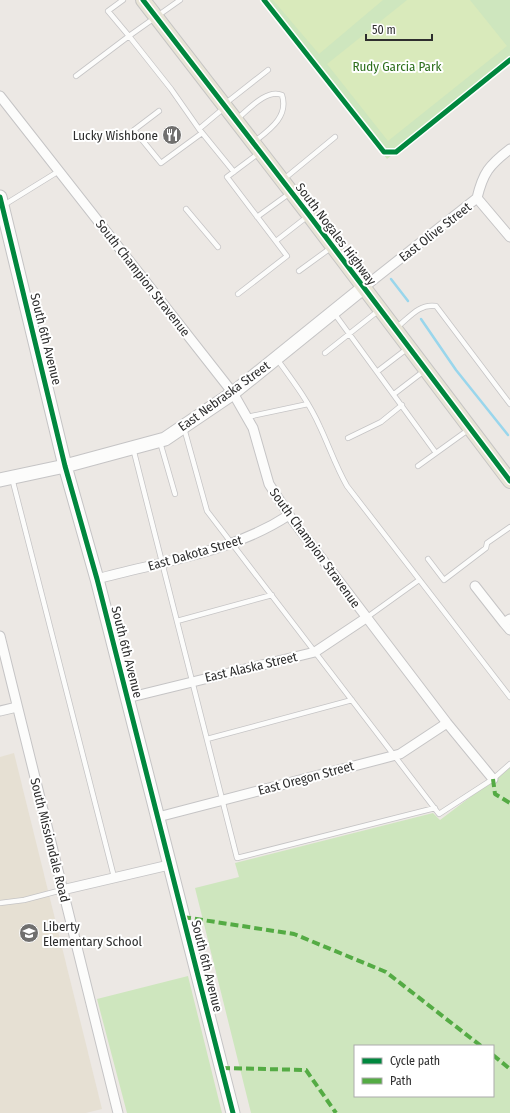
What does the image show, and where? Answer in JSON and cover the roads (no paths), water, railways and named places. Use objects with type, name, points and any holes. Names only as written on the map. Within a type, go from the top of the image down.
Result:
[{"type":"main road","name":"South Nogales Highway","points":[[143,0],[309,215],[510,481]]},
{"type":"street","name":"South Champion Stravenue","points":[[0,96],[233,393],[253,428],[269,484],[289,515],[366,618],[492,779]]},
{"type":"street","name":"East Olive Street","points":[[363,288],[477,198],[482,178],[496,160],[510,149]]},
{"type":"street","points":[[477,198],[510,237]]},
{"type":"street","name":"South 6th Avenue","points":[[1,201],[65,466],[97,579],[233,1113]]},
{"type":"street","name":"East Nebraska Street","points":[[6,479],[65,466],[165,439],[233,393],[363,288]]},
{"type":"street","name":"East Dakota Street","points":[[97,579],[233,544],[258,534],[289,515]]},
{"type":"street","points":[[475,586],[508,624]]},
{"type":"street","name":"East Alaska Street","points":[[127,698],[315,652],[366,618]]},
{"type":"street","name":"South Missiondale Road","points":[[0,636],[118,1113]]},
{"type":"street","points":[[0,711],[18,707]]},
{"type":"street","name":"East Oregon Street","points":[[158,817],[400,754],[447,723]]},
{"type":"street","points":[[62,890],[169,865]]},
{"type":"lane","points":[[123,0],[108,10],[171,89],[200,131],[234,172]]},
{"type":"lane","points":[[76,76],[156,16],[180,0]]},
{"type":"lane","points":[[159,111],[134,130],[161,163],[200,131],[225,106],[268,70]]},
{"type":"lane","points":[[235,120],[269,94],[276,92],[282,95],[284,107],[280,118],[234,172],[227,177],[287,256],[238,294]]},
{"type":"lane","points":[[282,181],[335,137]]},
{"type":"lane","points":[[1,201],[60,171]]},
{"type":"lane","points":[[257,217],[291,193]]},
{"type":"lane","points":[[186,208],[218,247]]},
{"type":"lane","points":[[276,241],[309,215]]},
{"type":"lane","points":[[299,271],[333,247]]},
{"type":"lane","points":[[395,330],[422,307],[428,305],[436,306],[510,404]]},
{"type":"lane","points":[[325,354],[380,310]]},
{"type":"lane","points":[[332,312],[378,371],[436,453]]},
{"type":"lane","points":[[378,371],[408,347]]},
{"type":"lane","points":[[276,358],[308,404],[346,486],[510,697]]},
{"type":"lane","points":[[394,394],[425,370]]},
{"type":"lane","points":[[247,417],[308,404]]},
{"type":"lane","points":[[348,438],[381,422],[402,405]]},
{"type":"lane","points":[[183,427],[207,511],[439,814],[492,779],[510,764]]},
{"type":"lane","points":[[418,466],[470,428]]},
{"type":"lane","points":[[160,441],[175,494]]},
{"type":"lane","points":[[133,448],[237,858],[435,808]]},
{"type":"lane","points":[[6,479],[114,877]]},
{"type":"lane","points":[[428,559],[444,580],[486,548],[487,543],[510,527]]},
{"type":"lane","points":[[366,618],[419,580]]},
{"type":"lane","points":[[177,621],[272,595]]},
{"type":"lane","points":[[207,739],[352,700]]},
{"type":"lane","points":[[0,903],[24,900],[62,890]]},
{"type":"waterway","points":[[391,279],[408,301]]},
{"type":"waterway","points":[[421,319],[456,370],[508,435]]},
{"type":"place","name":"Lucky Wishbone","points":[[172,135]]},
{"type":"place","name":"Liberty Elementary School","points":[[29,933]]},
{"type":"park label","name":"Rudy Garcia Park","points":[[397,66]]}]
